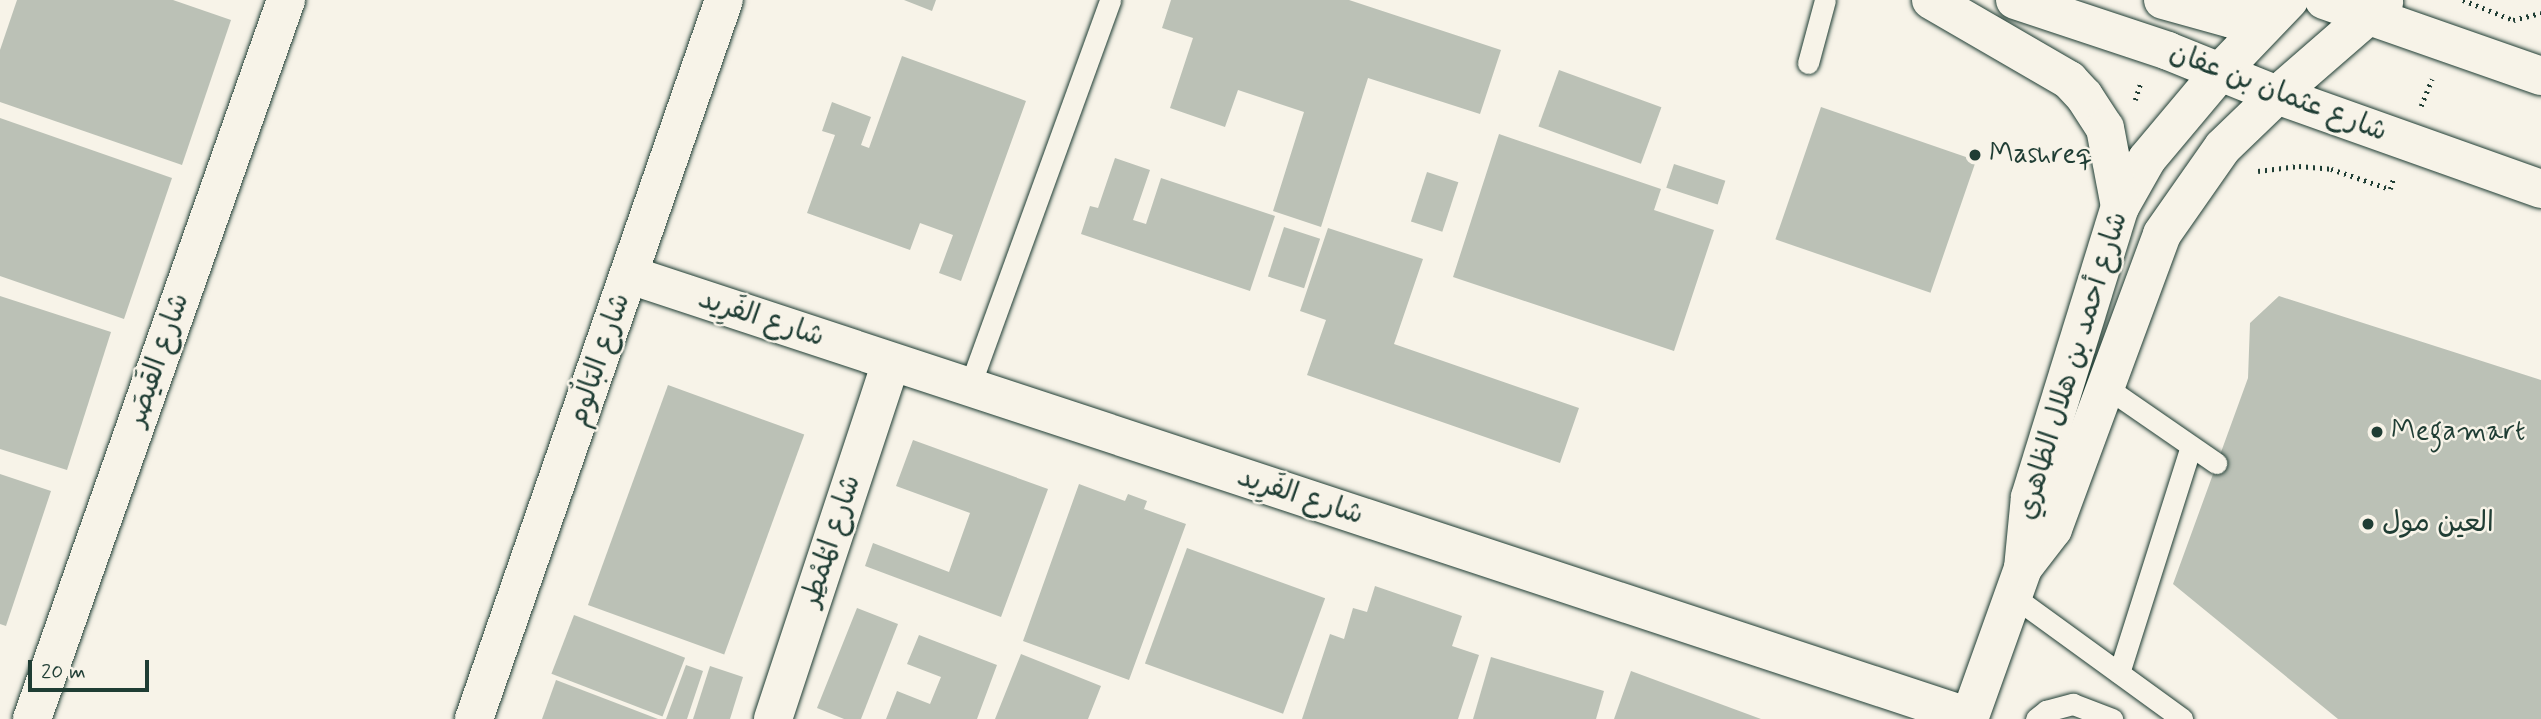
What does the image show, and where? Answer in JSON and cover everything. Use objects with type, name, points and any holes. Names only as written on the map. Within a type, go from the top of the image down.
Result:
[{"type":"street","name":"شارع القَيصَر","points":[[32,719],[286,0]]},
{"type":"street","name":"شارع البَالُوم","points":[[474,719],[724,0]]},
{"type":"street","points":[[1931,0],[2069,80],[2084,96],[2105,128],[2120,207]]},
{"type":"street","name":"شارع عثمان بن عفان","points":[[2015,0],[2541,189]]},
{"type":"street","points":[[2163,0],[2232,19],[2245,15],[2253,0]]},
{"type":"street","name":"شارع أحمد بن هلال الظاهري","points":[[1970,718],[2018,582],[2029,497],[2120,207],[2147,159],[2220,72],[2289,0]]},
{"type":"street","points":[[2324,0],[2376,9],[2541,76]]},
{"type":"street","name":"شارع أحمد بن هلال الظاهري","points":[[2018,582],[2053,529],[2106,387],[2142,276],[2162,234],[2223,147],[2277,95],[2376,9]]},
{"type":"street","name":"شارع الفَرِيد","points":[[629,275],[1970,718]]},
{"type":"street","name":"شارع المُمْطِر","points":[[773,719],[891,362]]},
{"type":"lane","points":[[969,388],[1110,0]]},
{"type":"lane","points":[[1808,63],[1825,0]]},
{"type":"lane","points":[[2106,387],[2190,449],[2216,463]]},
{"type":"lane","points":[[2119,673],[2190,449]]},
{"type":"lane","points":[[2018,582],[2119,673],[2182,719]]},
{"type":"lane","points":[[2036,719],[2046,711],[2073,704],[2112,719]]},
{"type":"path","points":[[2463,0],[2512,20],[2541,13]]},
{"type":"building","points":[[17,0],[173,0],[231,20],[182,165],[0,102],[0,50]]},
{"type":"building","points":[[904,0],[936,0],[932,11]]},
{"type":"building","points":[[1171,0],[1349,0],[1501,50],[1480,114],[1368,78],[1321,227],[1273,211],[1304,112],[1238,90],[1225,127],[1170,108],[1193,38],[1162,28]]},
{"type":"building","points":[[902,56],[1026,101],[961,281],[939,273],[953,235],[920,223],[910,250],[807,213],[835,135],[822,131],[832,102],[871,117],[861,145],[869,148]]},
{"type":"building","points":[[1559,70],[1661,107],[1641,164],[1538,126]]},
{"type":"building","points":[[1821,107],[1976,160],[1930,293],[1775,239]]},
{"type":"building","points":[[0,118],[172,178],[124,319],[0,276]]},
{"type":"building","points":[[1499,134],[1661,189],[1654,210],[1714,230],[1674,351],[1453,277]]},
{"type":"building","points":[[1115,158],[1150,170],[1133,220],[1146,224],[1161,178],[1275,216],[1250,291],[1081,234],[1090,206],[1098,208]]},
{"type":"building","points":[[1674,164],[1725,181],[1718,204],[1666,188]]},
{"type":"building","points":[[1427,172],[1458,182],[1442,232],[1411,221]]},
{"type":"building","points":[[1284,227],[1320,239],[1304,288],[1268,276]]},
{"type":"building","points":[[1328,228],[1423,259],[1394,344],[1579,408],[1560,463],[1307,375],[1326,320],[1300,311]]},
{"type":"building","points":[[0,296],[111,332],[67,470],[0,449]]},
{"type":"building","name":"العين مول","points":[[2279,296],[2541,380],[2541,719],[2338,719],[2173,584],[2248,378],[2250,323]]},
{"type":"building","points":[[668,385],[804,435],[724,654],[588,605]]},
{"type":"building","points":[[913,440],[1048,489],[1001,617],[865,566],[873,543],[949,572],[970,513],[896,486]]},
{"type":"building","points":[[0,474],[51,491],[6,626],[0,624]]},
{"type":"building","points":[[1079,484],[1125,501],[1128,494],[1147,501],[1144,509],[1186,524],[1129,680],[1023,641]]},
{"type":"building","points":[[1187,548],[1325,598],[1283,714],[1145,664]]},
{"type":"building","points":[[1375,586],[1462,616],[1452,646],[1479,655],[1458,719],[1302,719],[1330,634],[1344,639],[1353,608],[1367,612]]},
{"type":"building","points":[[857,608],[898,624],[861,719],[844,719],[817,708]]},
{"type":"building","points":[[574,615],[685,658],[663,716],[551,674]]},
{"type":"building","points":[[919,635],[997,665],[977,719],[886,719],[897,691],[930,704],[941,677],[907,664]]},
{"type":"building","points":[[1021,654],[1101,686],[1088,719],[995,719]]},
{"type":"building","points":[[1491,657],[1604,691],[1596,719],[1473,719]]},
{"type":"building","points":[[686,665],[703,671],[687,719],[666,719]]},
{"type":"building","points":[[710,666],[743,677],[730,719],[693,719]]},
{"type":"building","points":[[1631,671],[1761,719],[1614,719]]},
{"type":"building","points":[[556,680],[658,719],[542,719]]},
{"type":"place","name":"Mashreq","points":[[1975,155]]},
{"type":"place","name":"Megamart","points":[[2377,432]]},
{"type":"place","name":"العين مول","points":[[2368,524]]}]
